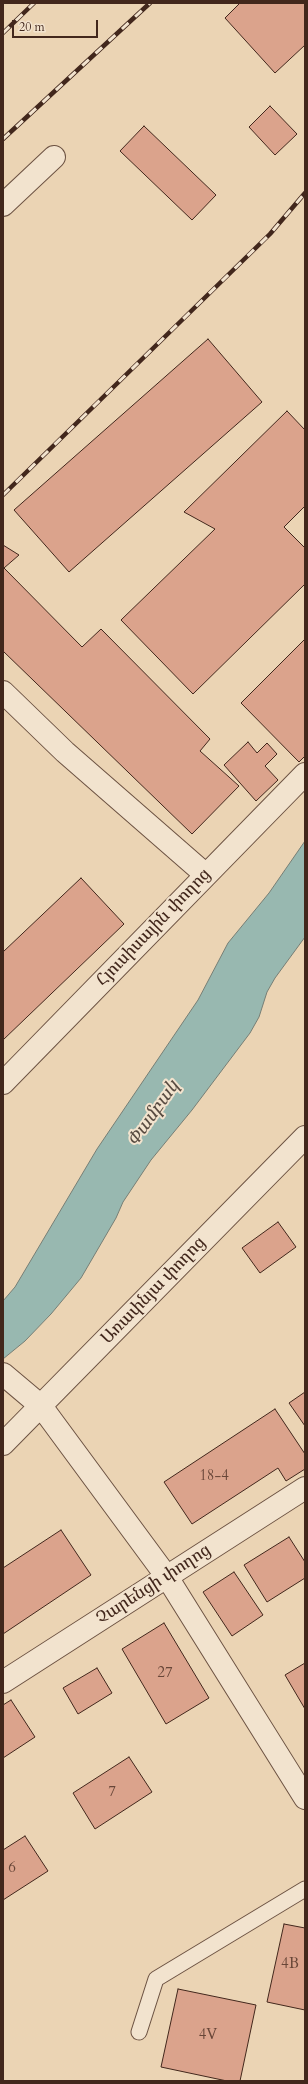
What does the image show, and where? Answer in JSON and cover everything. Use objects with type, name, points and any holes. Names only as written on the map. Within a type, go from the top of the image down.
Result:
[{"type":"street","points":[[3,205],[54,157]]},
{"type":"street","points":[[3,692],[65,752],[206,875]]},
{"type":"street","name":"Հյուսիսային փողոց","points":[[3,1083],[305,774]]},
{"type":"street","name":"Առափնյա փողոց","points":[[3,1444],[305,1136]]},
{"type":"street","points":[[5,1376],[41,1406],[167,1577],[305,1798]]},
{"type":"street","name":"Չարենցի փողոց","points":[[3,1682],[305,1488]]},
{"type":"lane","points":[[139,2032],[156,1979],[305,1889]]},
{"type":"water","name":"Փամբակ","points":[[305,841],[305,937],[275,978],[267,992],[259,1017],[250,1033],[192,1110],[151,1160],[123,1202],[116,1218],[81,1278],[51,1314],[25,1341],[3,1359],[3,1301],[15,1287],[97,1149],[198,1000],[228,943],[269,893]]},
{"type":"building","points":[[240,3],[305,3],[305,45],[275,73],[225,18]]},
{"type":"building","points":[[270,106],[297,134],[275,155],[249,127]]},
{"type":"building","points":[[144,126],[216,195],[192,220],[120,151]]},
{"type":"building","points":[[208,339],[262,402],[69,572],[14,510]]},
{"type":"building","points":[[287,411],[305,430],[305,506],[284,527],[305,548],[305,584],[193,694],[121,620],[215,529],[184,512]]},
{"type":"building","points":[[3,545],[19,555],[4,568],[82,647],[101,629],[210,739],[200,751],[239,786],[192,834],[3,651]]},
{"type":"building","points":[[305,639],[305,756],[299,762],[241,703]]},
{"type":"building","points":[[248,742],[257,753],[267,743],[277,754],[265,766],[278,780],[256,801],[224,765]]},
{"type":"building","points":[[81,878],[124,924],[3,1040],[3,952]]},
{"type":"building","points":[[278,1222],[296,1247],[260,1273],[242,1248]]},
{"type":"building","points":[[305,1392],[305,1426],[289,1403]]},
{"type":"building","points":[[275,1409],[305,1454],[305,1469],[286,1481],[278,1468],[192,1524],[164,1482]]},
{"type":"building","points":[[61,1530],[91,1575],[3,1634],[3,1568]]},
{"type":"building","points":[[289,1537],[305,1562],[305,1578],[267,1602],[244,1565]]},
{"type":"building","points":[[234,1572],[263,1615],[232,1636],[203,1592]]},
{"type":"building","points":[[164,1623],[209,1698],[166,1724],[122,1649]]},
{"type":"building","points":[[305,1663],[305,1709],[285,1675]]},
{"type":"building","points":[[97,1668],[112,1693],[78,1714],[63,1688]]},
{"type":"building","points":[[11,1700],[35,1737],[3,1758],[3,1705]]},
{"type":"building","points":[[129,1757],[152,1792],[95,1829],[73,1793]]},
{"type":"building","points":[[25,1836],[48,1871],[3,1900],[3,1850]]},
{"type":"building","points":[[284,1924],[305,1928],[305,2010],[267,2002]]},
{"type":"building","points":[[178,1989],[256,2005],[240,2081],[227,2081],[161,2067]]},
{"type":"railway","points":[[3,33],[34,3]]},
{"type":"railway","points":[[3,139],[150,3]]},
{"type":"railway","points":[[3,495],[270,234],[305,193]]}]
